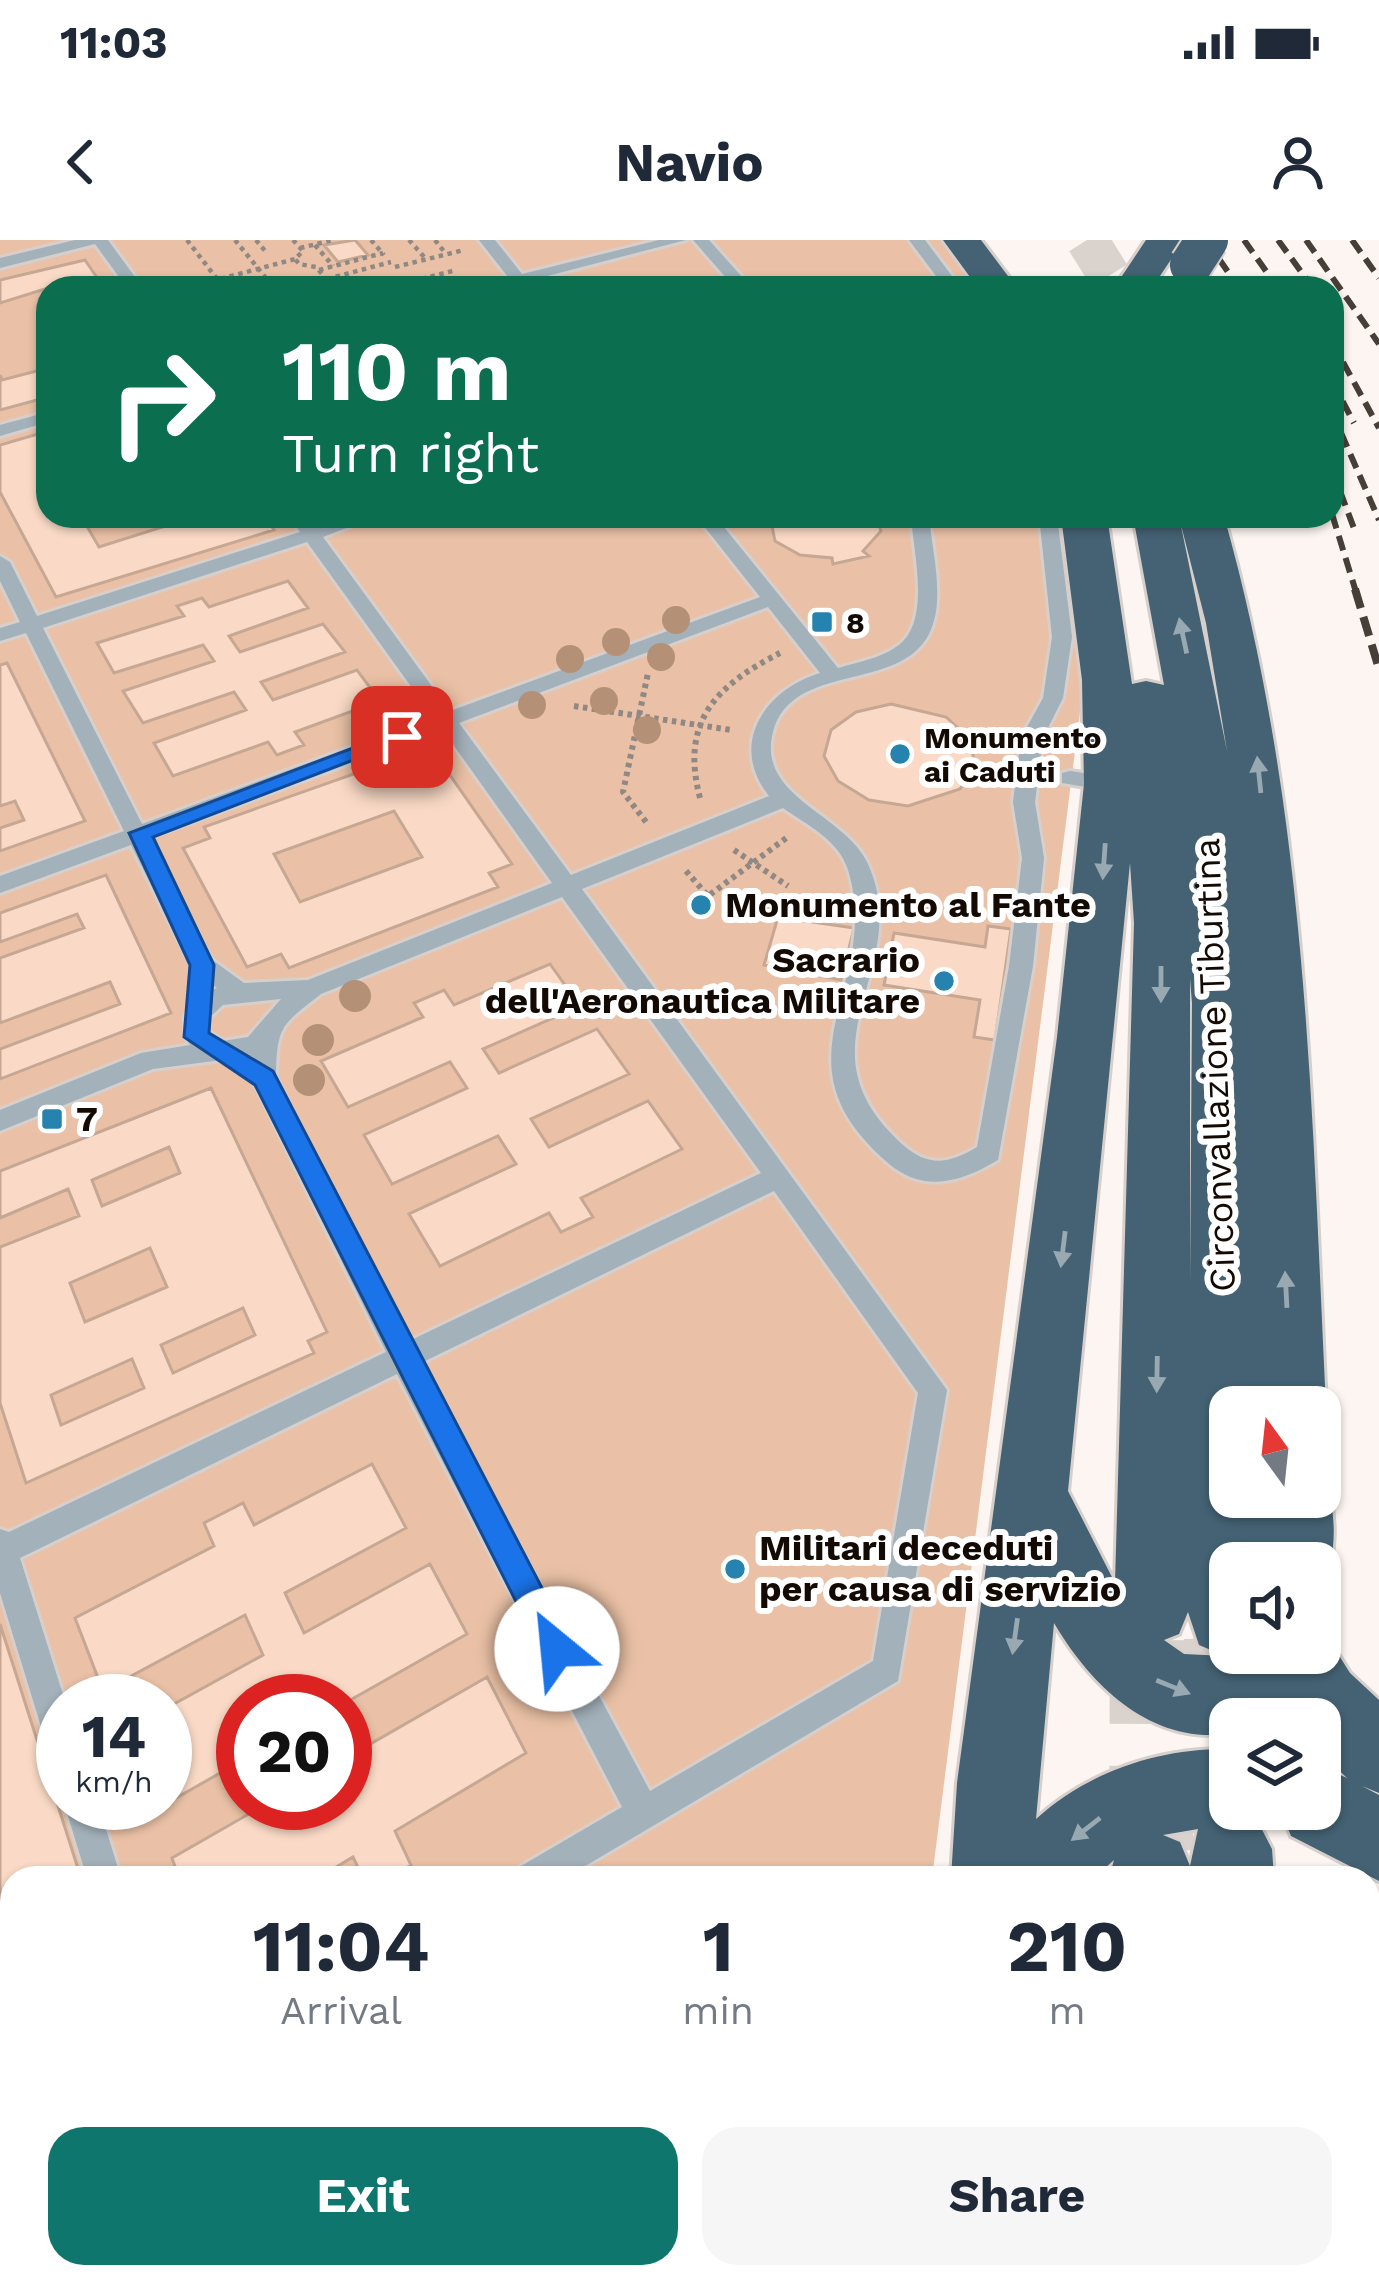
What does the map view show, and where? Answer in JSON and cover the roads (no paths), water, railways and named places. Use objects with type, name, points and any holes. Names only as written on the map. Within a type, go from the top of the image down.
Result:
[{"type":"highway","points":[[962,240],[989,276]]},
{"type":"highway","points":[[1157,276],[1186,264]]},
{"type":"highway","points":[[994,1866],[997,1784],[1090,1015],[1090,781],[1107,680],[1086,528]]},
{"type":"highway","name":"Circonvallazione Tiburtina","points":[[1115,528],[1148,706],[1161,904],[1152,1608]]},
{"type":"highway","name":"Circonvallazione Tiburtina","points":[[1158,528],[1204,765],[1271,1542]]},
{"type":"highway","points":[[1204,528],[1235,634],[1260,782],[1291,1386]]},
{"type":"highway","points":[[1221,1003],[1242,857]]},
{"type":"highway","points":[[1034,1496],[1084,1600],[1109,1638],[1149,1676],[1197,1696],[1229,1694],[1267,1674]]},
{"type":"highway","points":[[1299,1674],[1379,1753]]},
{"type":"highway","points":[[1048,1866],[1074,1837],[1105,1814],[1170,1792],[1231,1838]]},
{"type":"highway","points":[[1341,1819],[1379,1840]]},
{"type":"lane","points":[[0,263],[97,240],[126,276]]},
{"type":"lane","points":[[547,276],[678,240]]},
{"type":"lane","points":[[701,240],[733,276]]},
{"type":"lane","points":[[917,240],[943,276]]},
{"type":"lane","points":[[488,242],[515,276]]},
{"type":"lane","points":[[0,431],[36,420]]},
{"type":"lane","points":[[0,634],[296,528]]},
{"type":"lane","points":[[306,528],[933,1390],[887,1670],[554,1866]]},
{"type":"lane","points":[[713,528],[832,674]]},
{"type":"lane","points":[[920,528],[924,619],[917,638],[889,657],[832,674],[786,699],[762,735],[766,776],[781,800],[842,835],[867,895],[871,925],[837,1063],[842,1094],[869,1131],[914,1170],[954,1174],[989,1153],[1021,966],[1033,858],[1024,802],[1033,738],[1053,698],[1062,637],[1049,528]]},
{"type":"lane","points":[[0,562],[140,833],[202,965],[204,995],[197,1015],[197,1037],[264,1078],[404,1359],[644,1816]]},
{"type":"lane","points":[[0,885],[770,600]]},
{"type":"lane","points":[[150,1060],[176,1044],[217,997],[313,988],[781,800]]},
{"type":"lane","points":[[202,965],[273,1006],[264,1078]]},
{"type":"lane","points":[[0,1121],[150,1060],[180,1053],[226,1053],[270,1030],[313,988]]},
{"type":"lane","points":[[40,1674],[1,1549],[778,1177]]},
{"type":"lane","points":[[89,1830],[100,1866]]},
{"type":"tunnel","points":[[1087,240],[1110,276]]},
{"type":"tunnel","points":[[1151,1850],[1152,1629]]},
{"type":"tunnel","points":[[1227,1674],[1228,1698]]},
{"type":"railway","points":[[1206,240],[1231,276]]},
{"type":"railway","points":[[1244,240],[1270,276]]},
{"type":"railway","points":[[1278,240],[1304,276]]},
{"type":"railway","points":[[1306,240],[1331,276]]},
{"type":"railway","points":[[1352,240],[1379,278]]},
{"type":"railway","points":[[1344,294],[1379,344]]},
{"type":"railway","points":[[1344,364],[1379,428]]},
{"type":"railway","points":[[1344,404],[1354,423]]},
{"type":"railway","points":[[1344,440],[1379,520]]},
{"type":"railway","points":[[1344,502],[1355,531]]},
{"type":"railway","points":[[1336,528],[1356,592]]},
{"type":"railway","points":[[1355,589],[1379,669]]},
{"type":"place","name":"8","points":[[822,622]]},
{"type":"place","name":"Monumento ai Caduti","points":[[900,754]]},
{"type":"place","name":"Monumento al Fante","points":[[701,905]]},
{"type":"place","name":"Sacrario dell'Aeronautica Militare","points":[[944,981]]},
{"type":"place","name":"7","points":[[52,1119]]},
{"type":"place","name":"Militari deceduti per causa di servizio","points":[[735,1569]]}]
